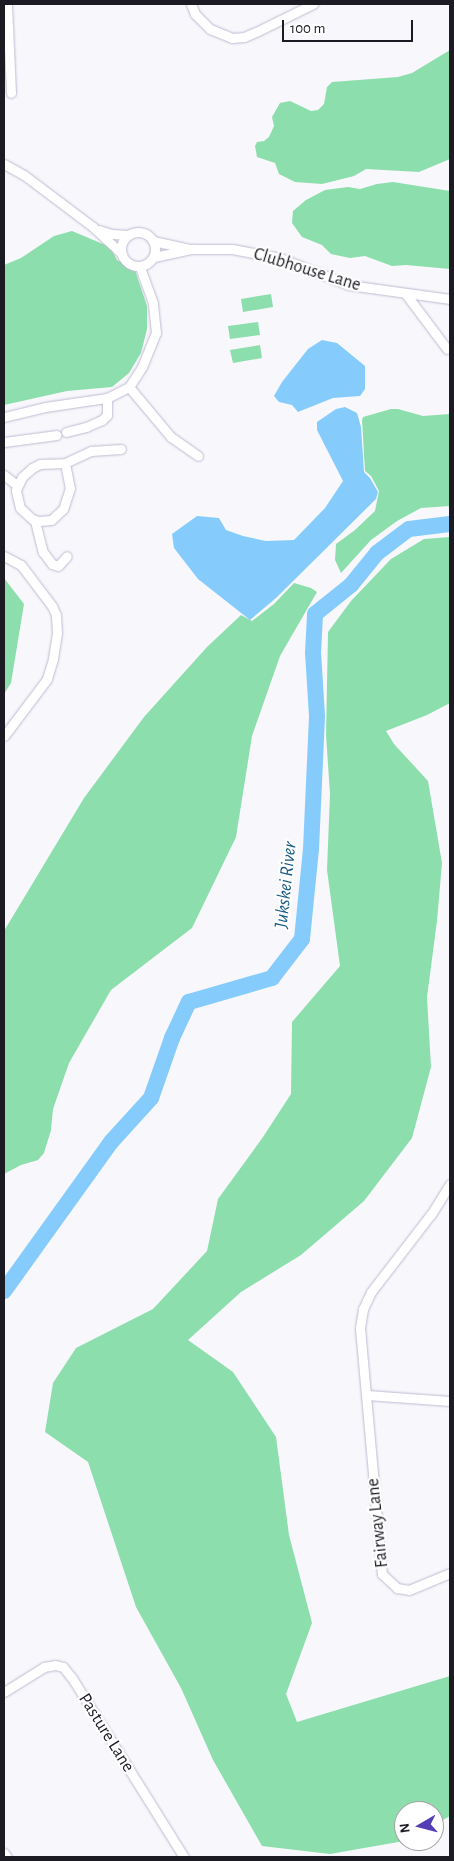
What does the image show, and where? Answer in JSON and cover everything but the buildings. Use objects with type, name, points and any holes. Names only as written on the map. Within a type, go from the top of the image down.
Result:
[{"type":"street","points":[[6,4],[11,93]]},
{"type":"street","points":[[191,4],[202,22],[215,32],[232,38],[244,37],[256,32],[313,4]]},
{"type":"street","points":[[4,164],[24,174],[96,229],[122,254],[130,265],[140,266],[148,263],[154,256],[153,241],[142,233],[130,235],[111,234],[96,229]]},
{"type":"street","points":[[122,254],[124,240],[130,235]]},
{"type":"street","name":"Clubhouse Lane","points":[[153,241],[192,249]]},
{"type":"street","name":"Clubhouse Lane","points":[[154,256],[192,249],[232,249],[261,253],[299,264],[349,285],[450,299]]},
{"type":"street","points":[[4,417],[45,407],[107,398],[128,387],[142,367],[156,333],[153,303],[140,266]]},
{"type":"street","points":[[405,293],[447,349]]},
{"type":"street","points":[[128,387],[171,437],[198,456]]},
{"type":"street","points":[[4,442],[86,428],[102,420],[107,415],[107,398]]},
{"type":"street","points":[[67,556],[58,566],[52,564],[43,552],[35,521],[20,508],[16,495],[16,485],[22,477],[36,466],[65,463],[91,451],[121,450]]},
{"type":"street","points":[[35,521],[51,520],[63,508],[70,488],[65,463]]},
{"type":"street","points":[[4,475],[16,485]]},
{"type":"street","points":[[4,556],[20,565],[52,606],[56,615],[57,633],[53,659],[47,679],[4,736]]},
{"type":"street","name":"Fairway Lane","points":[[450,1184],[431,1214],[375,1286],[363,1309],[360,1337],[367,1394],[378,1549],[382,1574],[397,1588],[409,1590],[450,1573]]},
{"type":"street","points":[[367,1394],[450,1401]]},
{"type":"street","name":"Pasture Lane","points":[[4,1692],[44,1667],[55,1665],[63,1667],[77,1685],[184,1857]]},
{"type":"street","points":[[4,1853],[7,1857]]},
{"type":"green space","points":[[450,50],[450,159],[419,172],[366,169],[354,176],[322,184],[295,182],[279,174],[275,163],[257,157],[255,146],[257,142],[264,141],[269,137],[274,126],[272,117],[280,103],[290,101],[311,111],[318,110],[324,104],[327,87],[332,82],[398,77],[412,73]]},
{"type":"green space","points":[[393,182],[450,191],[450,269],[406,265],[392,266],[365,256],[350,258],[331,254],[322,245],[302,237],[292,223],[293,211],[306,200],[325,190],[348,187],[360,189]]},
{"type":"green space","points":[[72,231],[110,247],[117,260],[135,270],[147,306],[147,329],[141,353],[129,373],[112,387],[67,391],[4,405],[4,265],[21,258],[54,236]]},
{"type":"green space","points":[[271,294],[273,307],[243,312],[241,299]]},
{"type":"green space","points":[[258,322],[260,335],[230,339],[228,326]]},
{"type":"green space","points":[[260,345],[262,358],[233,363],[230,350]]},
{"type":"green space","points":[[391,409],[423,416],[450,414],[450,506],[421,508],[397,521],[371,540],[341,573],[335,560],[336,544],[355,530],[375,511],[379,491],[371,476],[365,471],[362,420],[363,417]]},
{"type":"green space","points":[[450,537],[450,703],[427,715],[386,731],[394,744],[428,781],[442,863],[427,997],[431,1067],[412,1138],[364,1201],[301,1255],[241,1292],[188,1340],[233,1372],[276,1437],[289,1535],[312,1623],[286,1694],[297,1722],[450,1676],[450,1816],[444,1819],[444,1801],[394,1801],[394,1843],[330,1854],[262,1846],[213,1760],[181,1688],[136,1607],[88,1462],[45,1432],[53,1383],[76,1348],[153,1309],[207,1251],[218,1199],[263,1137],[291,1094],[292,1022],[340,966],[327,870],[330,794],[326,735],[328,632],[351,601],[391,559],[424,539]]},
{"type":"green space","points":[[4,578],[24,604],[11,683],[4,694]]},
{"type":"green space","points":[[294,583],[311,588],[317,592],[280,656],[252,736],[236,837],[192,928],[111,990],[69,1063],[53,1109],[51,1130],[44,1153],[38,1160],[21,1165],[4,1174],[4,931],[84,798],[144,717],[207,647],[241,615],[252,621],[274,604]]},
{"type":"water","points":[[322,340],[337,343],[365,366],[365,389],[360,396],[333,398],[298,412],[292,405],[279,402],[274,396],[282,382],[308,349]]},
{"type":"water","points":[[345,407],[357,413],[361,427],[364,472],[378,492],[376,499],[276,598],[250,620],[198,579],[174,548],[172,534],[197,516],[219,518],[226,530],[243,536],[266,541],[294,540],[325,508],[343,481],[317,430],[317,422],[336,409]]},
{"type":"waterway","name":"Jukskei River","points":[[4,1291],[111,1142],[151,1098],[172,1038],[189,1002],[272,978],[302,939],[311,849],[317,716],[313,653],[315,614],[351,585],[377,553],[409,529],[450,524]]}]
